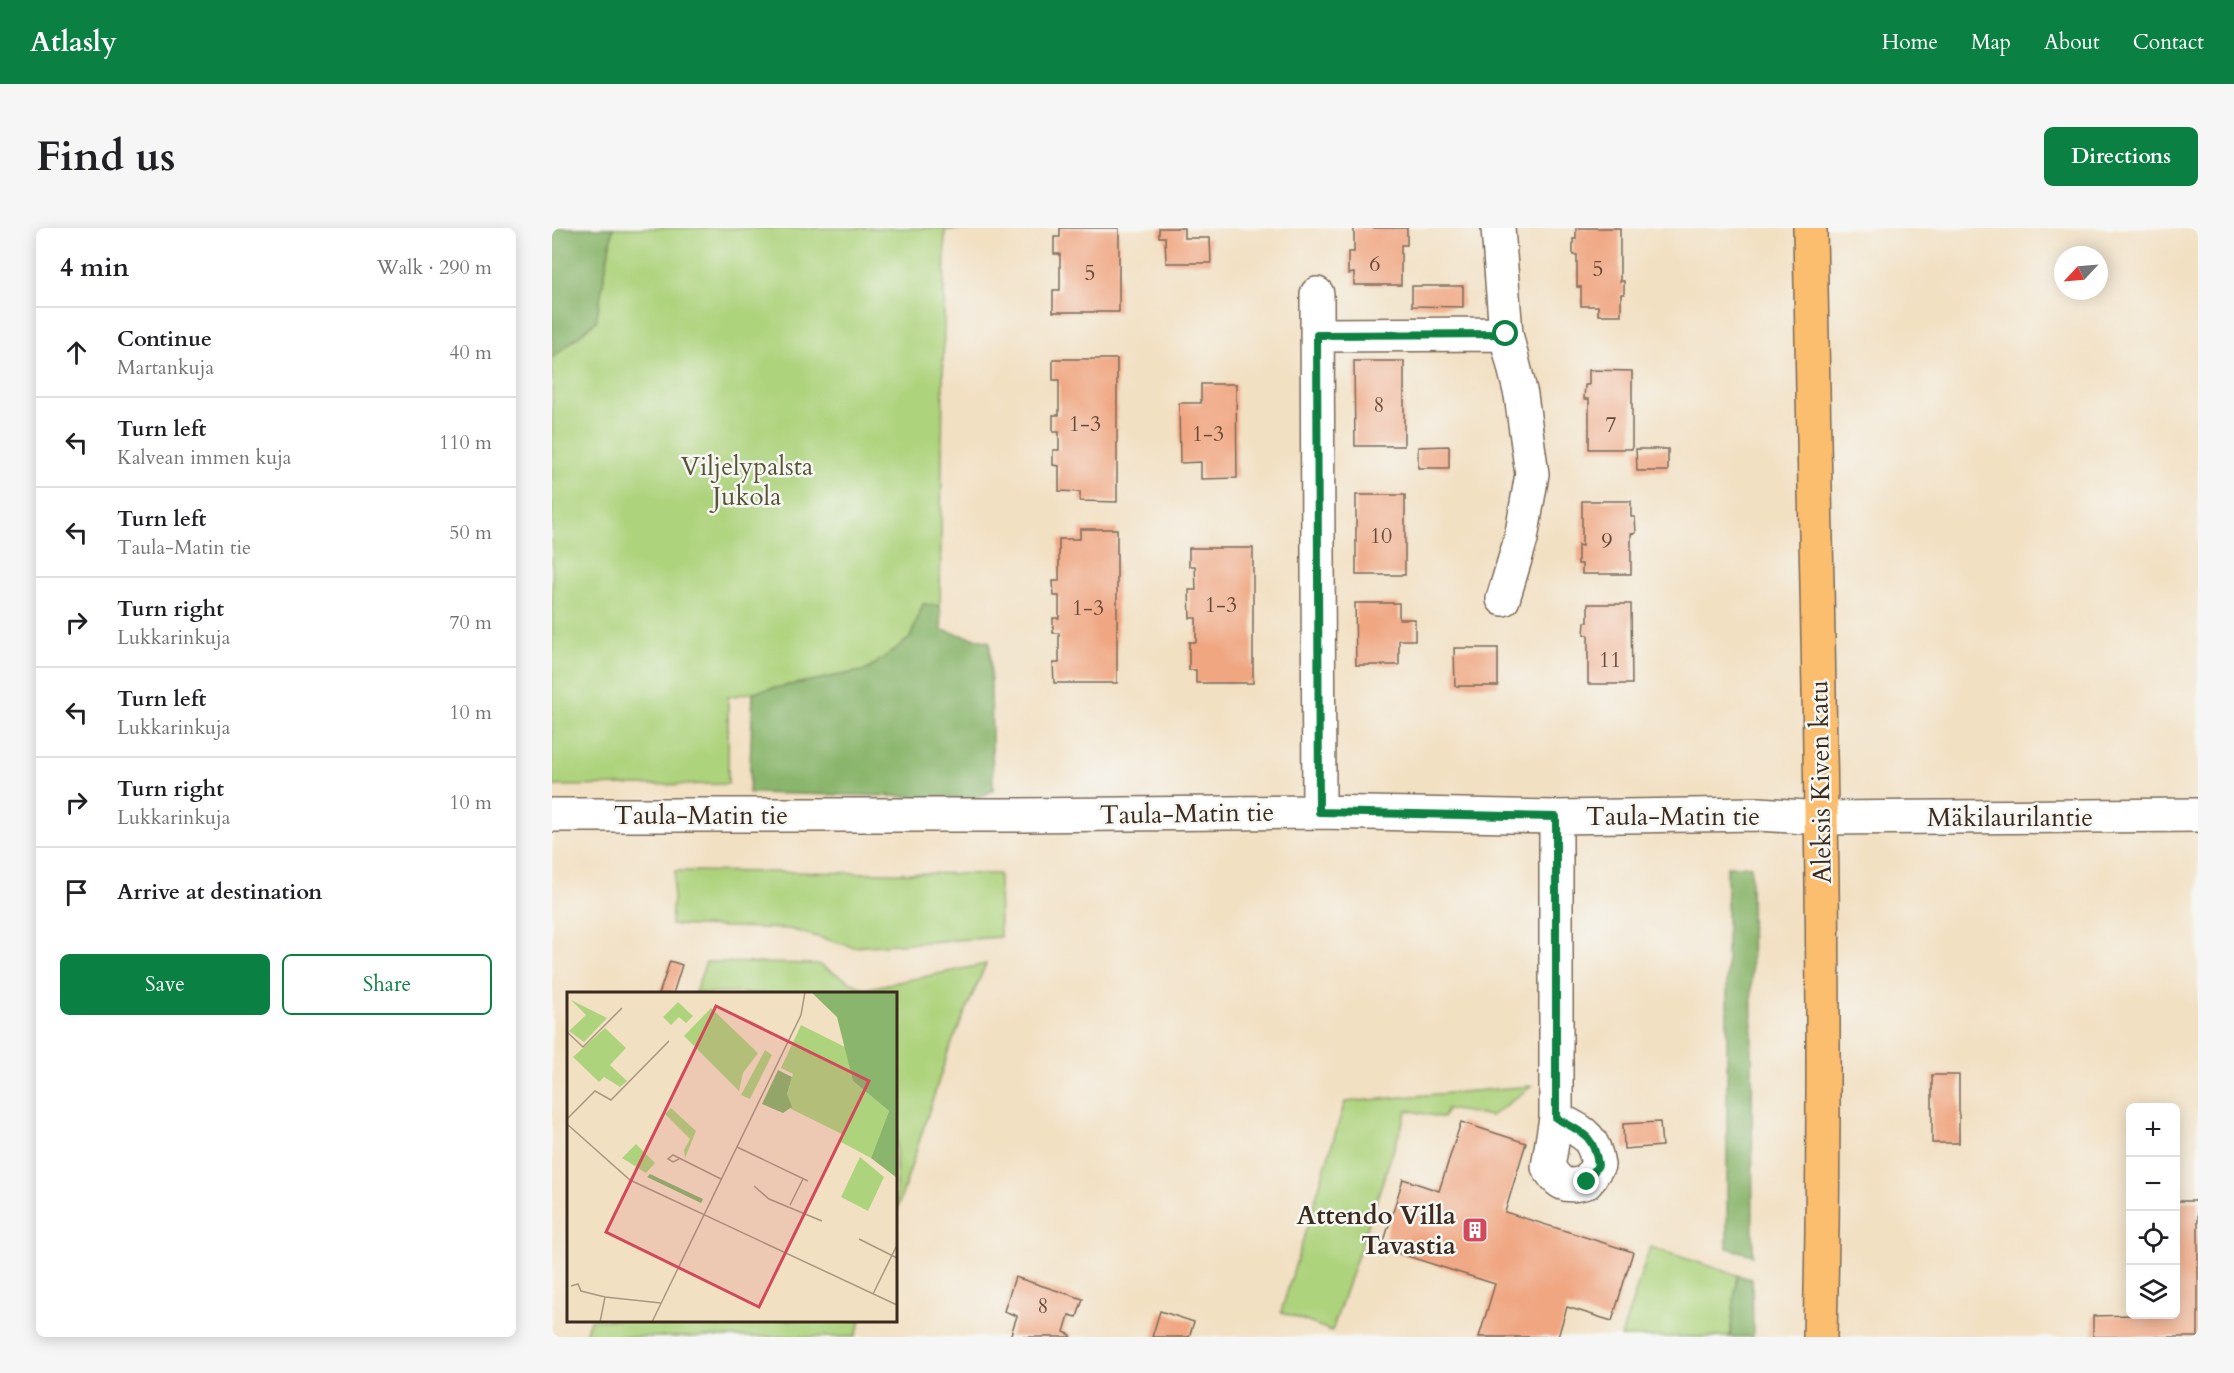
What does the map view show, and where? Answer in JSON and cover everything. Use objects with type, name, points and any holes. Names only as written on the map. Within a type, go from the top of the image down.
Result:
[{"type":"main road","name":"Aleksis Kiven katu","points":[[1810,228],[1821,818],[1820,1337]]},
{"type":"street","points":[[1498,228],[1506,334],[1521,395],[1532,474],[1521,539],[1503,599]]},
{"type":"street","points":[[1317,294],[1319,812]]},
{"type":"street","points":[[1317,335],[1506,334]]},
{"type":"street","name":"Taula-Matin tie","points":[[552,815],[1020,815],[1319,812],[1556,817],[1758,814],[1821,818]]},
{"type":"street","name":"Mäkilaurilantie","points":[[1821,818],[2198,815]]},
{"type":"street","points":[[1556,817],[1556,1118]]},
{"type":"green space","points":[[552,228],[613,228],[596,321],[552,358]]},
{"type":"green space","name":"Viljelypalsta Jukola","points":[[613,228],[989,228],[945,230],[940,606],[923,604],[910,638],[867,670],[728,697],[728,784],[552,786],[552,358],[596,321]]},
{"type":"green space","points":[[923,604],[940,606],[942,630],[990,642],[993,790],[979,798],[749,793],[753,692],[867,670],[910,638]]},
{"type":"green space","points":[[1727,866],[1751,866],[1753,1255],[1727,1248]]},
{"type":"green space","points":[[675,871],[999,874],[1000,937],[853,947],[789,929],[671,925]]},
{"type":"green space","points":[[706,962],[818,964],[864,989],[986,964],[948,1052],[897,1210],[897,992],[695,992]]},
{"type":"green space","points":[[1532,1086],[1491,1116],[1447,1109],[1443,1118],[1407,1110],[1332,1331],[1281,1312],[1345,1102]]},
{"type":"green space","points":[[1650,1247],[1737,1275],[1730,1337],[1621,1337]]},
{"type":"green space","points":[[1737,1275],[1752,1279],[1753,1337],[1730,1337]]},
{"type":"green space","points":[[589,1322],[861,1322],[855,1337],[584,1337]]},
{"type":"building","points":[[1060,228],[1119,228],[1119,312],[1053,312],[1053,290],[1060,290],[1060,254],[1054,254],[1054,237],[1060,237]]},
{"type":"building","points":[[1159,228],[1184,228],[1184,238],[1210,238],[1211,263],[1166,263],[1165,237],[1159,237]]},
{"type":"building","points":[[1354,228],[1407,228],[1407,245],[1401,245],[1401,285],[1354,285],[1354,273],[1348,274],[1348,252],[1354,252]]},
{"type":"building","points":[[1576,228],[1620,228],[1620,281],[1624,281],[1624,294],[1621,294],[1621,315],[1598,315],[1598,306],[1581,306],[1581,287],[1577,287],[1577,255],[1573,255]]},
{"type":"building","points":[[1412,286],[1463,286],[1463,307],[1412,306]]},
{"type":"building","points":[[1053,359],[1117,359],[1117,502],[1080,501],[1080,492],[1059,491],[1059,466],[1053,465],[1053,450],[1059,450],[1059,432],[1053,432],[1053,415],[1059,415],[1059,380],[1053,380]]},
{"type":"building","points":[[1354,361],[1404,361],[1404,446],[1355,446]]},
{"type":"building","points":[[1589,370],[1632,371],[1632,449],[1589,449],[1589,399],[1584,399],[1585,385],[1589,385]]},
{"type":"building","points":[[1201,384],[1236,384],[1237,478],[1201,479],[1201,462],[1180,463],[1179,403],[1201,403]]},
{"type":"building","points":[[1449,446],[1449,468],[1418,468],[1418,447]]},
{"type":"building","points":[[1636,449],[1668,449],[1668,471],[1637,471]]},
{"type":"building","points":[[1356,495],[1405,495],[1405,575],[1356,575]]},
{"type":"building","points":[[1582,501],[1631,501],[1631,517],[1635,517],[1636,533],[1631,534],[1631,574],[1582,574],[1582,564],[1578,564],[1578,545],[1582,546]]},
{"type":"building","points":[[1080,529],[1117,529],[1117,683],[1054,683],[1053,663],[1059,663],[1059,633],[1053,633],[1053,618],[1059,618],[1059,596],[1054,596],[1053,581],[1059,581],[1059,539],[1080,539]]},
{"type":"building","points":[[1189,548],[1253,548],[1253,683],[1196,683],[1196,670],[1189,670],[1189,642],[1196,642],[1196,618],[1190,618],[1189,590],[1196,590],[1195,566],[1189,566]]},
{"type":"building","points":[[1355,603],[1399,603],[1399,619],[1415,619],[1415,640],[1399,640],[1399,665],[1356,665]]},
{"type":"building","points":[[1588,604],[1631,604],[1632,684],[1588,684],[1588,635],[1584,635],[1585,622],[1588,622]]},
{"type":"building","points":[[1454,648],[1498,648],[1498,686],[1455,686]]},
{"type":"building","points":[[670,961],[682,965],[674,992],[660,992]]},
{"type":"building","points":[[1932,1075],[1959,1075],[1959,1143],[1932,1143]]},
{"type":"building","name":"Attendo Villa Tavastia","points":[[1461,1122],[1526,1143],[1505,1212],[1633,1252],[1612,1321],[1567,1307],[1558,1337],[1479,1337],[1495,1284],[1382,1248],[1403,1179],[1439,1191]]},
{"type":"building","points":[[1660,1122],[1662,1146],[1624,1149],[1623,1124]]},
{"type":"building","points":[[2180,1201],[2198,1201],[2198,1337],[2093,1337],[2093,1316],[2126,1315],[2126,1319],[2180,1319]]},
{"type":"building","points":[[1015,1277],[1083,1299],[1077,1317],[1069,1315],[1064,1332],[1071,1337],[1010,1337],[1017,1316],[1004,1311]]},
{"type":"building","points":[[1160,1311],[1194,1322],[1189,1337],[1152,1337]]},
{"type":"place","name":"Attendo Villa Tavastia","points":[[1475,1230]]},
{"type":"route","points":[[1506,334],[1317,335],[1319,812],[1556,817],[1556,1118],[1584,1134],[1596,1148],[1598,1165],[1587,1182]]}]
